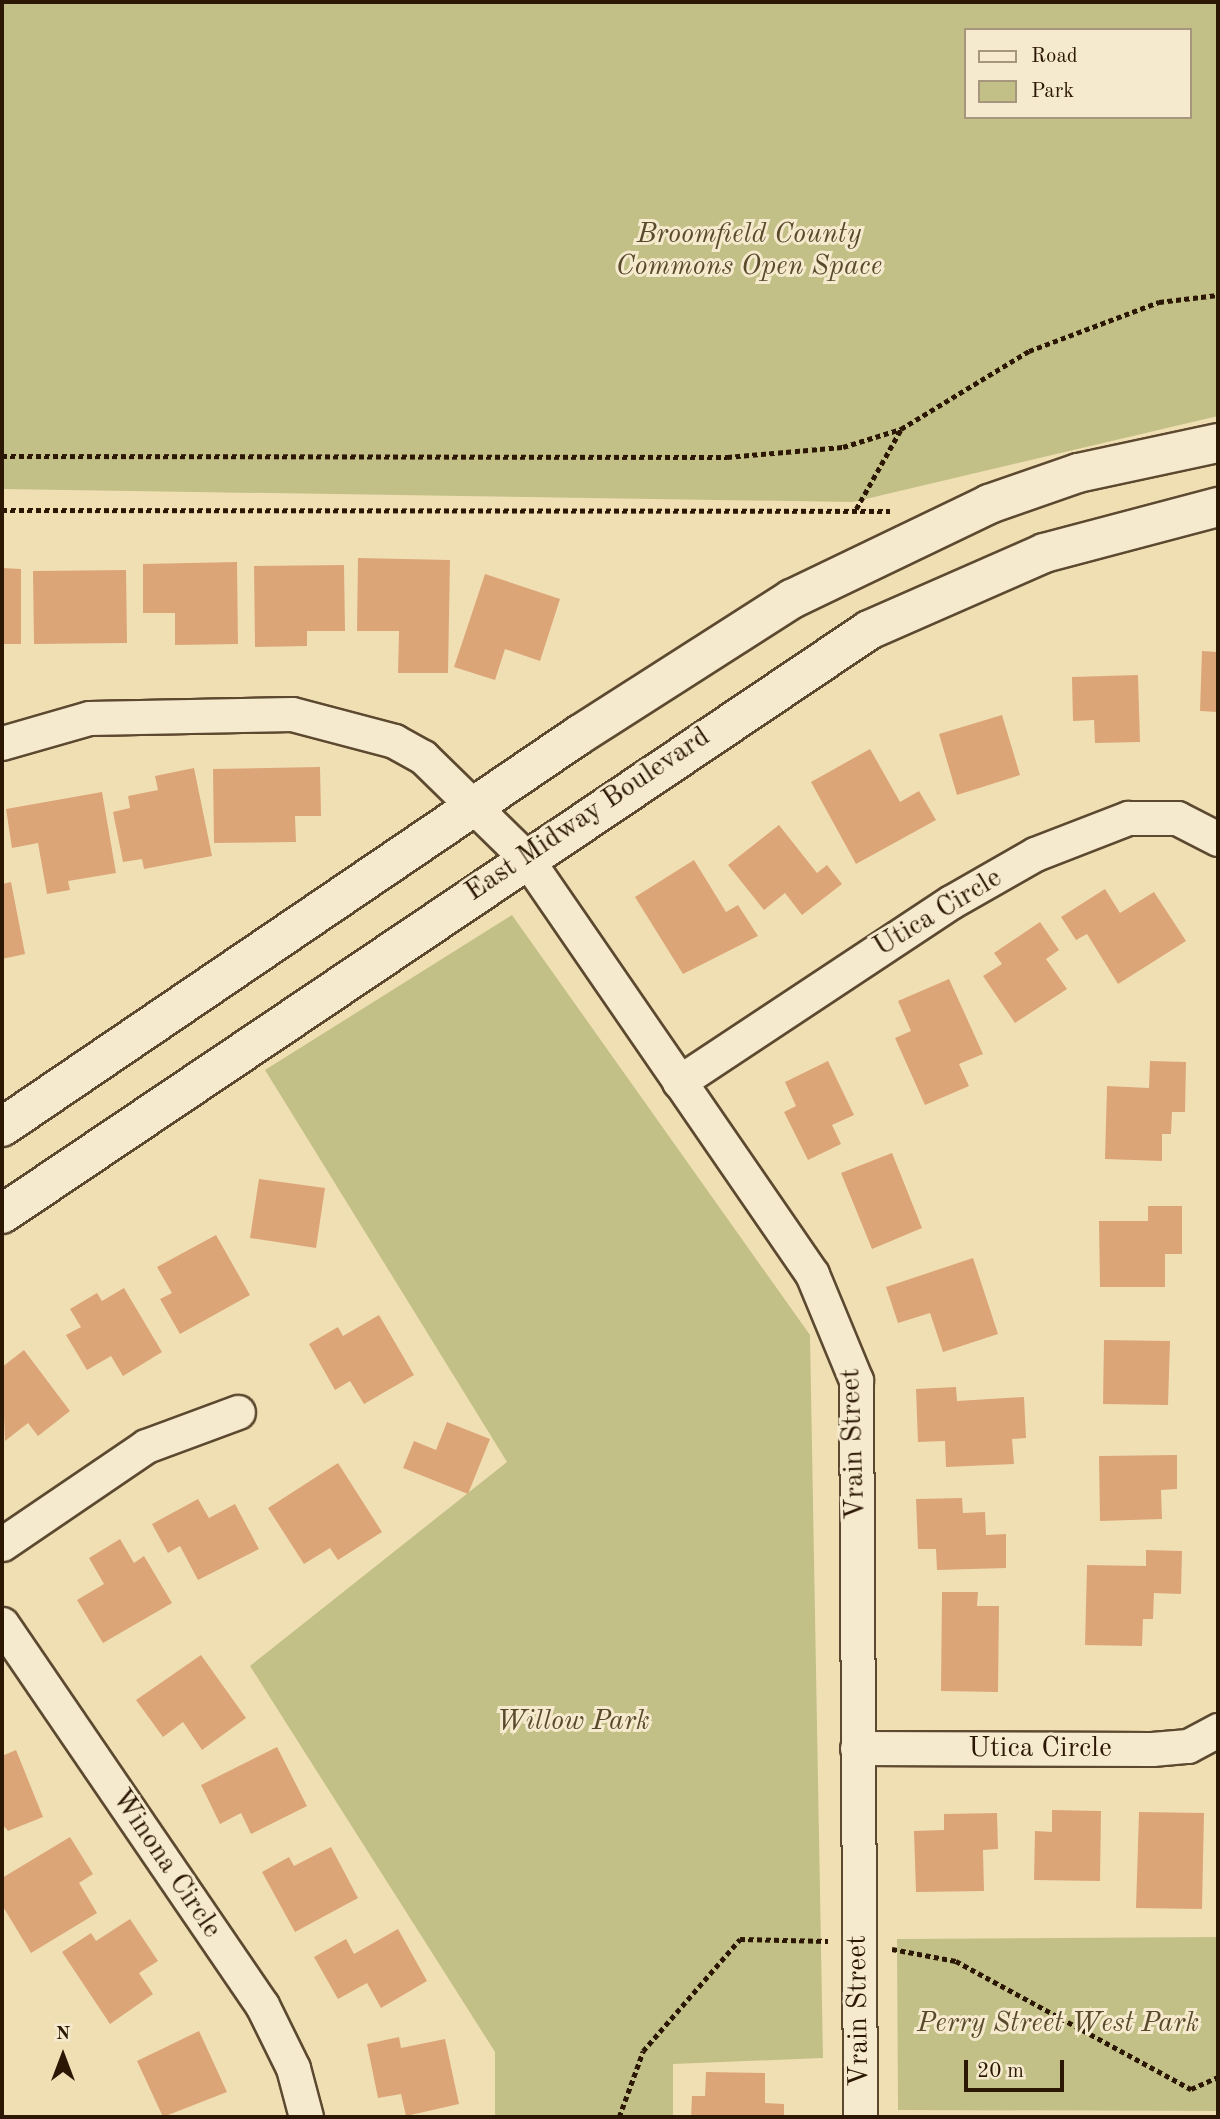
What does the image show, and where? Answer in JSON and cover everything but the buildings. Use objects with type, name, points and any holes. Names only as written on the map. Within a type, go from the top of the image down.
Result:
[{"type":"main road","points":[[2,1127],[476,805],[792,599],[901,542],[1078,473],[1218,443]]},
{"type":"main road","name":"East Midway Boulevard","points":[[2,1214],[815,662],[913,607],[1044,552],[1218,508]]},
{"type":"street","name":"Vrain Street","points":[[2,743],[89,718],[152,712],[292,714],[394,741],[423,757],[476,805],[526,858],[812,1274],[850,1355],[858,1420],[860,2117]]},
{"type":"street","name":"Utica Circle","points":[[679,1082],[951,902],[1035,855],[1128,818],[1177,818],[1216,834]]},
{"type":"street","points":[[2,1544],[146,1446],[238,1412]]},
{"type":"street","name":"Winona Circle","points":[[2,1623],[262,2005],[293,2068],[306,2117]]},
{"type":"street","name":"Utica Circle","points":[[857,1748],[1152,1749],[1188,1746],[1218,1730]]},
{"type":"path","points":[[2,456],[727,457],[843,447],[901,429],[1028,351],[1159,302],[1218,295]]},
{"type":"path","points":[[2,510],[856,509],[901,429]]},
{"type":"green space","name":"Broomfield County Commons Open Space","points":[[2,2],[1218,2],[1218,416],[853,502],[2,489]]},
{"type":"green space","name":"Willow Park","points":[[512,915],[810,1335],[823,2058],[673,2064],[673,2117],[495,2117],[495,2052],[250,1666],[507,1462],[265,1070]]},
{"type":"green space","name":"Perry Street West Park","points":[[1218,1937],[1218,2111],[898,2110],[897,1939]]}]
